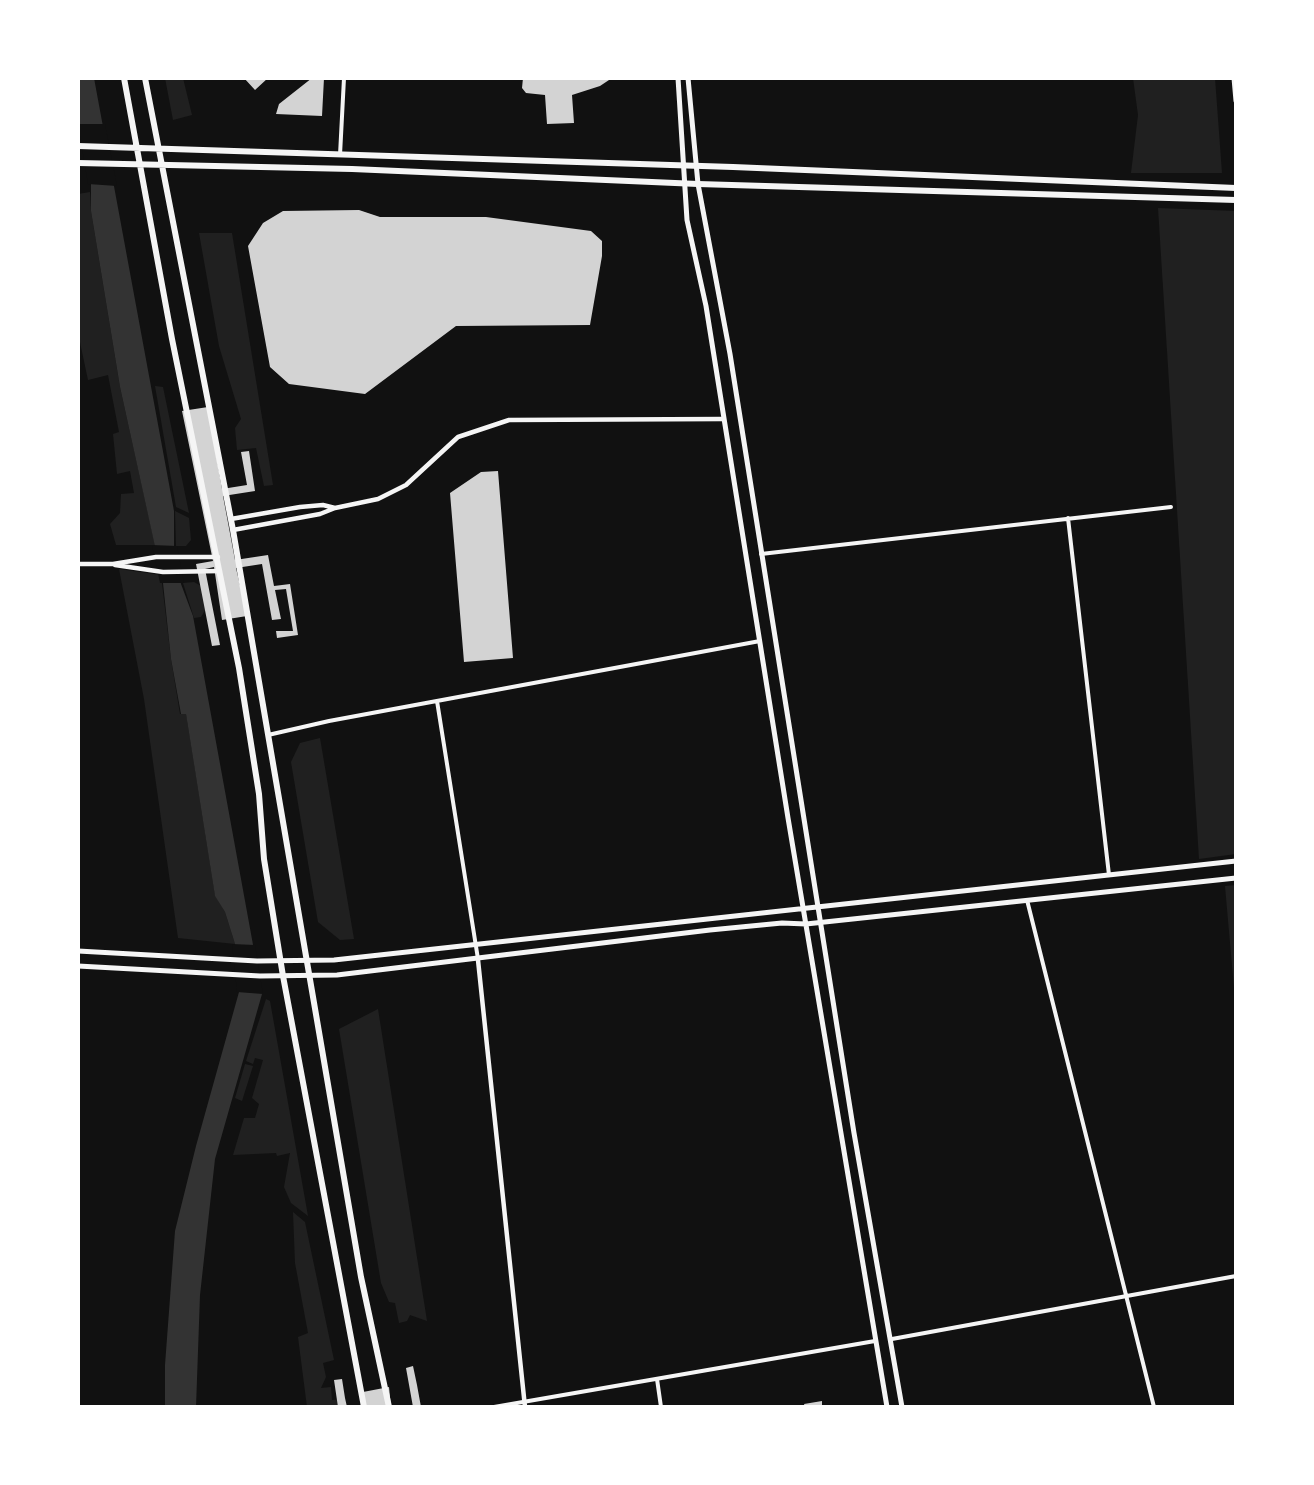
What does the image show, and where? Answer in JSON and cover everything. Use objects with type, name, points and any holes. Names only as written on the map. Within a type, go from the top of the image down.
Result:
[{"type":"main road","points":[[124,78],[139,165],[218,557],[259,794],[264,859],[280,961],[364,1407]]},
{"type":"main road","points":[[145,78],[231,519],[361,1277],[388,1407]]},
{"type":"main road","points":[[678,78],[687,220],[706,306],[803,909],[887,1407]]},
{"type":"main road","points":[[688,78],[698,184],[730,354],[854,1133],[892,1339],[902,1407]]},
{"type":"main road","points":[[1234,78],[1236,101]]},
{"type":"main road","points":[[78,146],[682,165],[1236,188]]},
{"type":"main road","points":[[78,163],[351,169],[698,184],[1236,200]]},
{"type":"main road","points":[[78,951],[257,962],[334,960],[1236,861]]},
{"type":"main road","points":[[78,966],[260,976],[310,976],[478,960],[710,930],[782,923],[820,923],[1236,878]]},
{"type":"street","points":[[340,156],[344,78]]},
{"type":"street","points":[[233,530],[320,514],[334,508],[378,499],[406,485],[458,437],[509,420],[723,419]]},
{"type":"street","points":[[231,519],[300,507],[323,505],[334,508]]},
{"type":"street","points":[[761,554],[1171,507]]},
{"type":"street","points":[[1068,518],[1110,876]]},
{"type":"street","points":[[78,564],[113,564],[147,558],[218,557]]},
{"type":"street","points":[[113,564],[139,570],[220,571]]},
{"type":"street","points":[[268,735],[760,641]]},
{"type":"street","points":[[437,701],[476,943],[525,1404]]},
{"type":"street","points":[[1027,900],[1154,1407]]},
{"type":"street","points":[[892,1339],[1236,1276]]},
{"type":"street","points":[[494,1407],[525,1404],[875,1341]]},
{"type":"street","points":[[657,1379],[662,1407]]},
{"type":"shaded area","points":[[78,78],[94,78],[174,511],[174,548],[181,584],[193,616],[262,994],[215,1159],[200,1295],[196,1407],[165,1407],[165,1365],[175,1231],[239,992],[235,944],[225,912],[215,896],[186,714],[181,714],[171,659],[163,583],[120,387],[91,211],[91,175],[78,116]]},
{"type":"shaded area","points":[[165,78],[183,78],[192,115],[173,120]]},
{"type":"shaded area","points":[[1133,78],[1215,78],[1222,173],[1131,173],[1138,115]]},
{"type":"shaded area","points":[[90,192],[91,211],[120,387],[155,545],[116,545],[110,524],[120,513],[121,494],[134,493],[130,471],[117,474],[113,434],[119,432],[108,375],[88,380],[78,333],[78,194]]},
{"type":"shaded area","points":[[1158,208],[1236,211],[1236,854],[1199,859]]},
{"type":"shaded area","points":[[199,233],[232,233],[273,485],[264,486],[256,448],[237,450],[235,428],[241,419],[219,346]]},
{"type":"shaded area","points":[[155,386],[163,387],[189,513],[176,507]]},
{"type":"shaded area","points":[[175,511],[189,518],[191,540],[186,546],[176,546]]},
{"type":"shaded area","points":[[119,569],[161,575],[180,714],[186,713],[215,895],[225,912],[235,944],[178,938],[144,699]]},
{"type":"shaded area","points":[[194,582],[203,587],[207,607],[201,617],[194,618],[183,583]]},
{"type":"shaded area","points":[[320,738],[354,939],[340,940],[318,922],[291,762],[300,743]]},
{"type":"shaded area","points":[[1236,885],[1236,1011],[1225,886]]},
{"type":"shaded area","points":[[266,999],[270,1001],[308,1216],[291,1203],[284,1187],[290,1153],[277,1156],[276,1153],[233,1155],[244,1118],[255,1118],[259,1104],[252,1098],[263,1060],[255,1058],[253,1064],[246,1061]]},
{"type":"shaded area","points":[[378,1009],[427,1321],[410,1315],[407,1321],[399,1323],[395,1303],[389,1302],[381,1283],[339,1029]]},
{"type":"shaded area","points":[[245,1064],[253,1066],[242,1101],[235,1098]]},
{"type":"shaded area","points":[[293,1212],[305,1222],[334,1360],[323,1363],[326,1377],[321,1388],[331,1387],[332,1400],[343,1399],[345,1407],[307,1407],[298,1337],[308,1333],[295,1263]]},
{"type":"pier","points":[[78,124],[105,124],[117,186],[88,184]]},
{"type":"pier","points":[[152,545],[177,546],[184,583],[160,583]]},
{"type":"pier","points":[[232,944],[255,945],[263,994],[237,992]]},
{"type":"building","points":[[244,78],[268,78],[255,90]]},
{"type":"building","points":[[312,78],[324,78],[322,116],[276,114],[279,104]]},
{"type":"building","points":[[523,78],[612,78],[600,86],[572,95],[574,123],[547,124],[545,95],[526,93],[522,88]]},
{"type":"building","points":[[359,210],[380,217],[486,217],[591,231],[602,241],[602,256],[590,325],[456,326],[365,394],[289,384],[270,367],[248,246],[263,223],[283,211]]},
{"type":"building","points":[[208,407],[222,489],[247,485],[241,452],[249,451],[255,491],[223,496],[235,560],[268,555],[274,586],[290,584],[298,635],[277,638],[276,631],[293,631],[286,589],[275,590],[281,619],[272,620],[262,564],[236,568],[247,616],[222,620],[214,567],[205,569],[220,645],[212,646],[196,564],[213,561],[182,411]]},
{"type":"building","points":[[498,471],[513,658],[464,662],[450,493],[481,472]]},
{"type":"building","points":[[413,1366],[421,1407],[413,1407],[406,1368]]},
{"type":"building","points":[[342,1379],[347,1407],[338,1407],[334,1380]]},
{"type":"building","points":[[389,1387],[391,1407],[366,1407],[363,1392]]},
{"type":"building","points":[[822,1401],[822,1407],[805,1407],[804,1404]]}]
